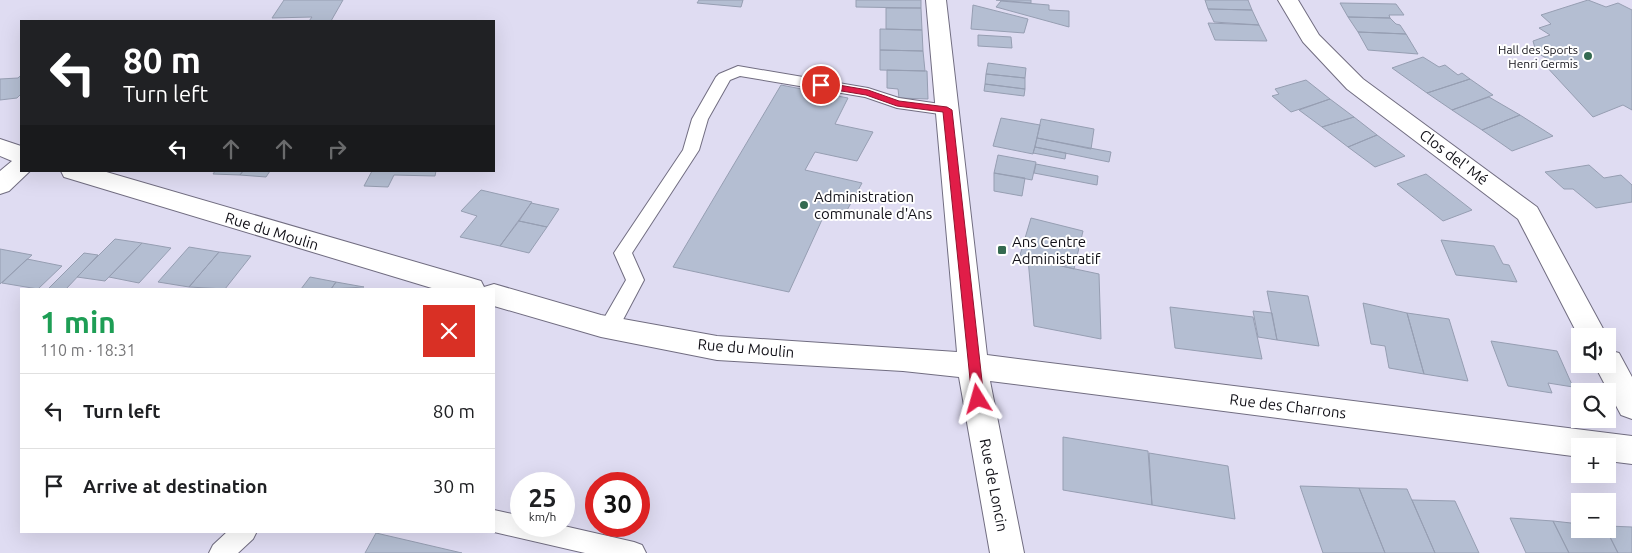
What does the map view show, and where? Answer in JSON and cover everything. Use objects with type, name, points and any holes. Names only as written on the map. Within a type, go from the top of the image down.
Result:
[{"type":"street","name":"Rue de Loncin","points":[[936,0],[973,366],[980,416],[1007,553]]},
{"type":"street","name":"Clos del' Mé","points":[[1288,0],[1310,38],[1356,84],[1528,214],[1589,328]]},
{"type":"street","points":[[0,147],[20,155]]},
{"type":"street","points":[[0,185],[20,167]]},
{"type":"street","name":"Rue du Moulin","points":[[76,172],[468,288]]},
{"type":"street","name":"Rue du Moulin","points":[[495,295],[609,327],[717,348],[903,358],[973,366]]},
{"type":"street","name":"Rue des Charrons","points":[[973,366],[1571,442]]},
{"type":"street","points":[[1614,373],[1632,406]]},
{"type":"street","points":[[1616,448],[1632,450]]},
{"type":"lane","points":[[609,327],[635,280],[623,253],[691,150],[700,120],[724,77],[738,71],[868,93],[897,103],[947,110]]},
{"type":"lane","points":[[495,521],[634,553]]},
{"type":"lane","points":[[221,553],[243,533]]},
{"type":"building","points":[[284,0],[343,0],[332,20],[310,20],[312,17],[272,18]]},
{"type":"building","points":[[699,0],[743,0],[741,7],[697,3]]},
{"type":"building","points":[[856,0],[921,0],[921,8],[856,7]]},
{"type":"building","points":[[996,0],[1031,0],[1031,3]]},
{"type":"building","points":[[1205,0],[1248,0],[1252,10],[1208,9]]},
{"type":"building","name":"Hall des Sports Henri Germis","points":[[1588,0],[1606,7],[1618,3],[1632,10],[1632,110],[1623,105],[1593,117],[1544,64],[1551,61],[1536,52],[1533,41],[1550,35],[1539,28],[1551,24],[1541,15]]},
{"type":"building","points":[[1001,1],[1049,5],[1049,10],[1069,11],[1069,27],[996,7]]},
{"type":"building","points":[[1340,3],[1396,4],[1404,15],[1389,15],[1390,18],[1348,17]]},
{"type":"building","points":[[973,5],[1028,19],[1024,33],[971,29]]},
{"type":"building","points":[[886,8],[921,8],[922,30],[886,29]]},
{"type":"building","points":[[1208,9],[1252,10],[1259,25],[1214,22]]},
{"type":"building","points":[[1348,17],[1390,18],[1400,25],[1406,34],[1358,32]]},
{"type":"building","points":[[1208,23],[1259,25],[1267,41],[1215,40]]},
{"type":"building","points":[[880,29],[922,30],[923,51],[880,50]]},
{"type":"building","points":[[1358,32],[1406,34],[1418,54],[1368,50]]},
{"type":"building","points":[[978,35],[1011,37],[1012,48],[978,46]]},
{"type":"building","points":[[880,50],[923,51],[925,71],[880,70]]},
{"type":"building","points":[[1423,57],[1439,67],[1445,65],[1458,75],[1462,73],[1470,79],[1427,93],[1392,68]]},
{"type":"building","points":[[988,63],[1026,68],[1025,78],[986,74]]},
{"type":"building","points":[[887,70],[927,71],[928,99],[899,98],[898,89],[887,88]]},
{"type":"building","points":[[986,74],[1025,78],[1025,89],[985,84]]},
{"type":"building","points":[[20,76],[20,95],[17,98],[0,100],[0,79],[18,78]]},
{"type":"building","points":[[1470,79],[1493,95],[1452,110],[1427,93]]},
{"type":"building","points":[[1306,80],[1330,99],[1291,112],[1272,96],[1279,94],[1275,89]]},
{"type":"building","points":[[985,84],[1025,89],[1024,96],[984,91]]},
{"type":"building","points":[[781,85],[848,98],[835,124],[873,132],[857,161],[815,152],[805,170],[862,183],[845,214],[826,211],[789,292],[673,267]]},
{"type":"building","points":[[1489,97],[1520,115],[1482,130],[1452,110]]},
{"type":"building","points":[[1330,99],[1354,117],[1322,127],[1299,110]]},
{"type":"building","points":[[1520,115],[1553,136],[1512,151],[1482,130]]},
{"type":"building","points":[[1354,117],[1377,135],[1348,147],[1322,127]]},
{"type":"building","points":[[1001,118],[1040,125],[1033,154],[993,146]]},
{"type":"building","points":[[1041,119],[1094,129],[1091,149],[1037,138]]},
{"type":"building","points":[[1377,135],[1405,156],[1375,167],[1348,147]]},
{"type":"building","points":[[1037,138],[1111,152],[1109,162],[1035,147]]},
{"type":"building","points":[[1035,147],[1066,153],[1065,159],[1033,153]]},
{"type":"building","points":[[998,155],[1036,162],[1032,180],[994,173]]},
{"type":"building","points":[[1036,164],[1098,176],[1097,185],[1034,173]]},
{"type":"building","points":[[1589,165],[1604,178],[1621,175],[1632,185],[1632,202],[1596,208],[1573,189],[1564,189],[1545,172]]},
{"type":"building","points":[[214,172],[242,172],[240,175],[213,174]]},
{"type":"building","points":[[242,172],[269,172],[266,177],[240,175]]},
{"type":"building","points":[[371,172],[436,172],[435,176],[394,175],[388,187],[364,186]]},
{"type":"building","points":[[994,173],[1025,178],[1022,196],[994,191]]},
{"type":"building","points":[[1426,174],[1472,210],[1443,221],[1397,184]]},
{"type":"building","points":[[481,190],[532,202],[500,246],[460,237],[477,216],[461,211]]},
{"type":"building","points":[[531,203],[559,209],[547,227],[519,221]]},
{"type":"building","points":[[1031,218],[1083,231],[1074,269],[1020,255]]},
{"type":"building","points":[[519,221],[547,227],[529,253],[500,246]]},
{"type":"building","points":[[115,239],[142,243],[105,281],[77,277]]},
{"type":"building","points":[[1441,240],[1494,246],[1503,264],[1509,265],[1517,282],[1456,275]]},
{"type":"building","points":[[142,243],[171,248],[139,283],[109,277]]},
{"type":"building","points":[[189,247],[219,252],[189,287],[158,282]]},
{"type":"building","points":[[0,249],[32,255],[0,284]]},
{"type":"building","points":[[219,252],[251,256],[226,288],[189,287]]},
{"type":"building","points":[[84,253],[98,255],[67,288],[49,288]]},
{"type":"building","points":[[27,259],[62,266],[39,288],[2,283]]},
{"type":"building","points":[[1028,259],[1099,274],[1101,339],[1034,326]]},
{"type":"building","points":[[310,277],[336,282],[332,288],[302,288]]},
{"type":"building","points":[[336,282],[364,287],[348,288],[332,288]]},
{"type":"building","points":[[1267,291],[1308,296],[1319,346],[1277,340]]},
{"type":"building","points":[[1363,303],[1407,313],[1424,374],[1389,368],[1385,346],[1371,344]]},
{"type":"building","points":[[1170,307],[1253,317],[1262,359],[1175,348]]},
{"type":"building","points":[[1253,311],[1272,313],[1277,340],[1258,337]]},
{"type":"building","points":[[1407,313],[1449,319],[1468,381],[1424,374]]},
{"type":"building","points":[[1491,341],[1557,351],[1571,383],[1571,387],[1548,383],[1552,393],[1508,386]]},
{"type":"building","points":[[1063,437],[1148,451],[1152,505],[1063,490]]},
{"type":"building","points":[[1149,453],[1228,466],[1235,519],[1152,505]]},
{"type":"building","points":[[1300,486],[1359,488],[1385,553],[1323,553]]},
{"type":"building","points":[[1359,488],[1407,489],[1435,553],[1385,553]]},
{"type":"building","points":[[1412,500],[1455,501],[1479,553],[1435,553]]},
{"type":"building","points":[[1510,518],[1553,521],[1569,553],[1526,553]]},
{"type":"building","points":[[1553,521],[1571,523],[1571,538],[1610,538],[1618,553],[1569,553]]},
{"type":"building","points":[[1616,526],[1632,527],[1632,553],[1618,553],[1610,538],[1616,538]]},
{"type":"building","points":[[376,533],[462,553],[365,553]]},
{"type":"place","name":"Hall des Sports Henri Germis","points":[[1588,56]]},
{"type":"place","name":"Administration communale d'Ans","points":[[804,205]]},
{"type":"place","name":"Ans Centre Administratif","points":[[1002,250]]},
{"type":"route","points":[[821,85],[868,93],[897,103],[947,110],[978,399]]}]
